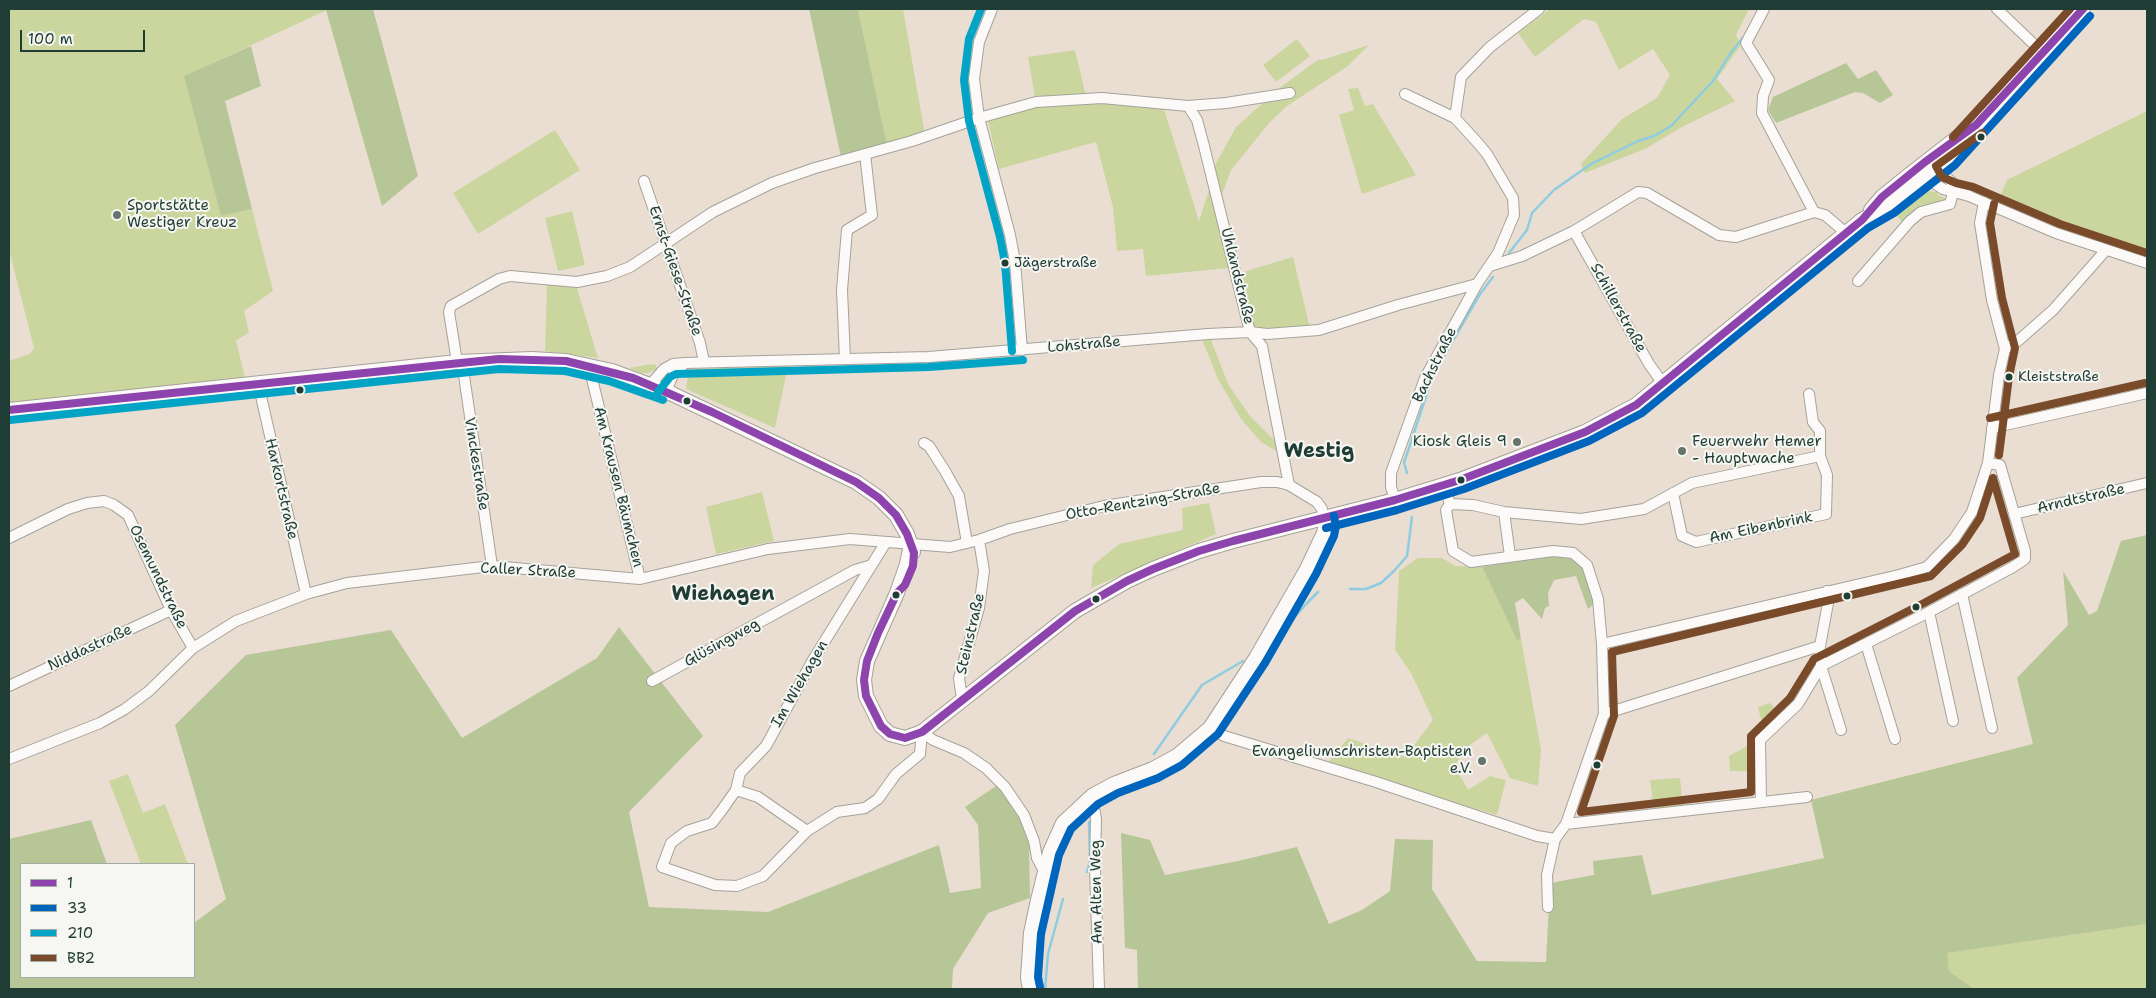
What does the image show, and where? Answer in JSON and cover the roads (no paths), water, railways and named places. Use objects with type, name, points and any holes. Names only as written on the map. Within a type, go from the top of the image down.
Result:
[{"type":"main road","points":[[9,410],[459,362],[532,359],[566,361],[612,371],[666,391],[856,482],[880,498],[890,508],[902,524],[911,545],[897,593],[867,661],[864,680],[866,696],[874,717],[890,734],[905,738],[922,732],[1063,620],[1127,581],[1199,551],[1395,500],[1444,485],[1528,455],[1602,424],[1636,405],[1664,385],[1862,220],[1888,205],[1930,168],[1956,150],[1976,125],[2083,9]]},
{"type":"main road","points":[[1030,989],[1028,978],[1031,934],[1044,871],[1063,823],[1092,796],[1114,784],[1153,769],[1177,756],[1210,728],[1256,658],[1307,569],[1324,534],[1326,526],[1324,518]]},
{"type":"street","points":[[992,9],[979,42],[974,79],[979,118],[1010,234],[1015,262],[1022,350]]},
{"type":"street","points":[[1405,94],[1455,118],[1461,77],[1490,47],[1539,9]]},
{"type":"street","points":[[1764,9],[1746,43],[1769,80],[1763,96],[1762,113],[1814,212]]},
{"type":"street","points":[[1997,9],[2043,53]]},
{"type":"street","points":[[459,362],[449,312],[451,306],[510,276],[577,282],[607,276],[630,267],[664,242],[713,212],[772,183],[815,168],[912,142],[979,118],[1036,102],[1102,98],[1188,106],[1226,103],[1290,93]]},
{"type":"street","name":"Uhlandstraße","points":[[1188,106],[1197,120],[1250,332],[1262,346],[1289,485]]},
{"type":"street","name":"Bachstraße","points":[[1395,500],[1391,484],[1392,473],[1426,378],[1477,284],[1498,253],[1514,215],[1513,198],[1487,154],[1455,118]]},
{"type":"street","points":[[845,359],[842,290],[847,230],[872,215],[865,154]]},
{"type":"street","points":[[1930,168],[1936,185],[1953,193],[1969,196],[2056,233],[2147,263]]},
{"type":"street","points":[[1930,168],[1948,179],[1969,196]]},
{"type":"street","name":"Ernst-Giese-Straße","points":[[644,181],[700,343],[704,362]]},
{"type":"street","points":[[1490,266],[1522,256],[1574,231],[1638,192],[1647,193],[1719,235],[1736,237],[1814,212],[1825,216],[1846,233]]},
{"type":"street","points":[[1858,280],[1910,221],[1921,212],[1950,204],[1953,193]]},
{"type":"street","points":[[1602,644],[1899,575],[1926,566],[1954,539],[1972,512],[1988,462],[1999,375],[2005,349],[1992,300],[1980,223],[1984,202]]},
{"type":"street","name":"Schillerstraße","points":[[1574,231],[1649,364],[1664,385]]},
{"type":"street","points":[[2005,349],[2019,340],[2053,310],[2106,250]]},
{"type":"street","name":"Lohstraße","points":[[650,385],[664,369],[673,364],[685,363],[929,357],[1250,332],[1267,334],[1319,330],[1398,305],[1477,284]]},
{"type":"street","name":"Vinckestraße","points":[[459,362],[492,566]]},
{"type":"street","points":[[666,391],[673,375],[685,363]]},
{"type":"street","name":"Am Krausen Bäumchen","points":[[589,366],[640,579]]},
{"type":"street","name":"Harkortstraße","points":[[258,383],[306,594]]},
{"type":"street","points":[[1992,428],[2147,393]]},
{"type":"street","name":"Am Eibenbrink","points":[[1673,493],[1682,536],[1696,542],[1826,514],[1827,475],[1820,456],[1820,431],[1813,422],[1809,394]]},
{"type":"street","points":[[924,443],[945,471],[959,496],[966,543]]},
{"type":"street","points":[[1450,504],[1472,505],[1504,512],[1581,519],[1644,508],[1692,483],[1820,456]]},
{"type":"street","points":[[1761,801],[1760,740],[1798,704],[1821,666],[1929,612],[2025,559],[2025,551],[2000,465],[1988,462]]},
{"type":"street","name":"Otto-Rentzing-Straße","points":[[911,545],[950,547],[1010,529],[1104,506],[1261,482],[1277,482],[1289,485]]},
{"type":"street","name":"Arndtstraße","points":[[2014,514],[2147,483]]},
{"type":"street","points":[[1289,485],[1317,502],[1322,508],[1324,518]]},
{"type":"street","points":[[1444,485],[1450,504]]},
{"type":"street","name":"Osemundstraße","points":[[9,538],[68,509],[87,503],[104,501],[114,505],[128,515],[171,610],[193,648]]},
{"type":"street","points":[[1450,504],[1446,510],[1453,551],[1470,562],[1553,551],[1573,553],[1587,565],[1598,599],[1602,644],[1604,714],[1566,824],[1555,839],[1548,876],[1548,906]]},
{"type":"street","points":[[1504,512],[1510,556]]},
{"type":"street","name":"Caller Straße","points":[[9,759],[100,723],[125,710],[146,694],[193,648],[236,621],[306,594],[347,583],[492,566],[640,579],[768,549],[850,539],[911,545]]},
{"type":"street","name":"Steinstraße","points":[[962,699],[959,678],[979,608],[984,571],[978,540]]},
{"type":"street","name":"Im Wiehagen","points":[[808,831],[763,876],[737,886],[715,885],[662,867],[671,843],[686,831],[712,823],[736,790],[740,773],[766,746],[813,660],[886,542]]},
{"type":"street","name":"Glüsingweg","points":[[652,681],[855,570],[872,565]]},
{"type":"street","points":[[1827,591],[1828,603],[1820,646],[1821,666],[1841,730]]},
{"type":"street","points":[[1962,594],[1992,728]]},
{"type":"street","name":"Niddastraße","points":[[9,686],[171,610]]},
{"type":"street","points":[[1929,612],[1953,721]]},
{"type":"street","points":[[1866,644],[1895,740]]},
{"type":"street","points":[[1604,714],[1820,646]]},
{"type":"street","points":[[1210,728],[1224,736],[1376,782],[1538,836],[1555,839]]},
{"type":"street","points":[[736,790],[758,797],[808,831],[837,812],[865,808],[878,799],[896,774],[920,754],[922,732]]},
{"type":"street","points":[[922,732],[933,740],[964,753],[986,768],[1005,787],[1024,815],[1034,841],[1037,858],[1044,871]]},
{"type":"street","name":"Am Alten Weg","points":[[1092,796],[1096,819],[1095,868],[1099,989]]},
{"type":"street","points":[[1566,824],[1807,797]]},
{"type":"waterway","points":[[1509,253],[1527,230],[1532,213],[1554,190],[1591,164],[1638,141],[1654,136],[1671,126],[1713,81],[1745,35]]},
{"type":"waterway","points":[[1407,473],[1404,462],[1433,375],[1480,294],[1493,277]]},
{"type":"waterway","points":[[1350,589],[1366,589],[1381,583],[1407,556],[1412,517]]},
{"type":"waterway","points":[[1275,641],[1318,592]]},
{"type":"waterway","points":[[1154,754],[1202,685],[1243,661]]},
{"type":"waterway","points":[[1087,872],[1090,861],[1089,822]]},
{"type":"waterway","points":[[1045,989],[1048,954],[1063,899]]},
{"type":"place","name":"Sportstätte Westiger Kreuz","points":[[117,215]]},
{"type":"place","name":"Jägerstraße","points":[[1005,263]]},
{"type":"place","name":"Kleiststraße","points":[[2009,377]]},
{"type":"place","name":"Kiosk Gleis 9","points":[[1517,442]]},
{"type":"place","name":"Feuerwehr Hemer - Hauptwache","points":[[1682,451]]},
{"type":"place","name":"Evangeliumschristen-Baptisten e.V.","points":[[1482,761]]},
{"type":"district","name":"Westig","points":[[1319,452]]},
{"type":"district","name":"Wiehagen","points":[[723,595]]}]
